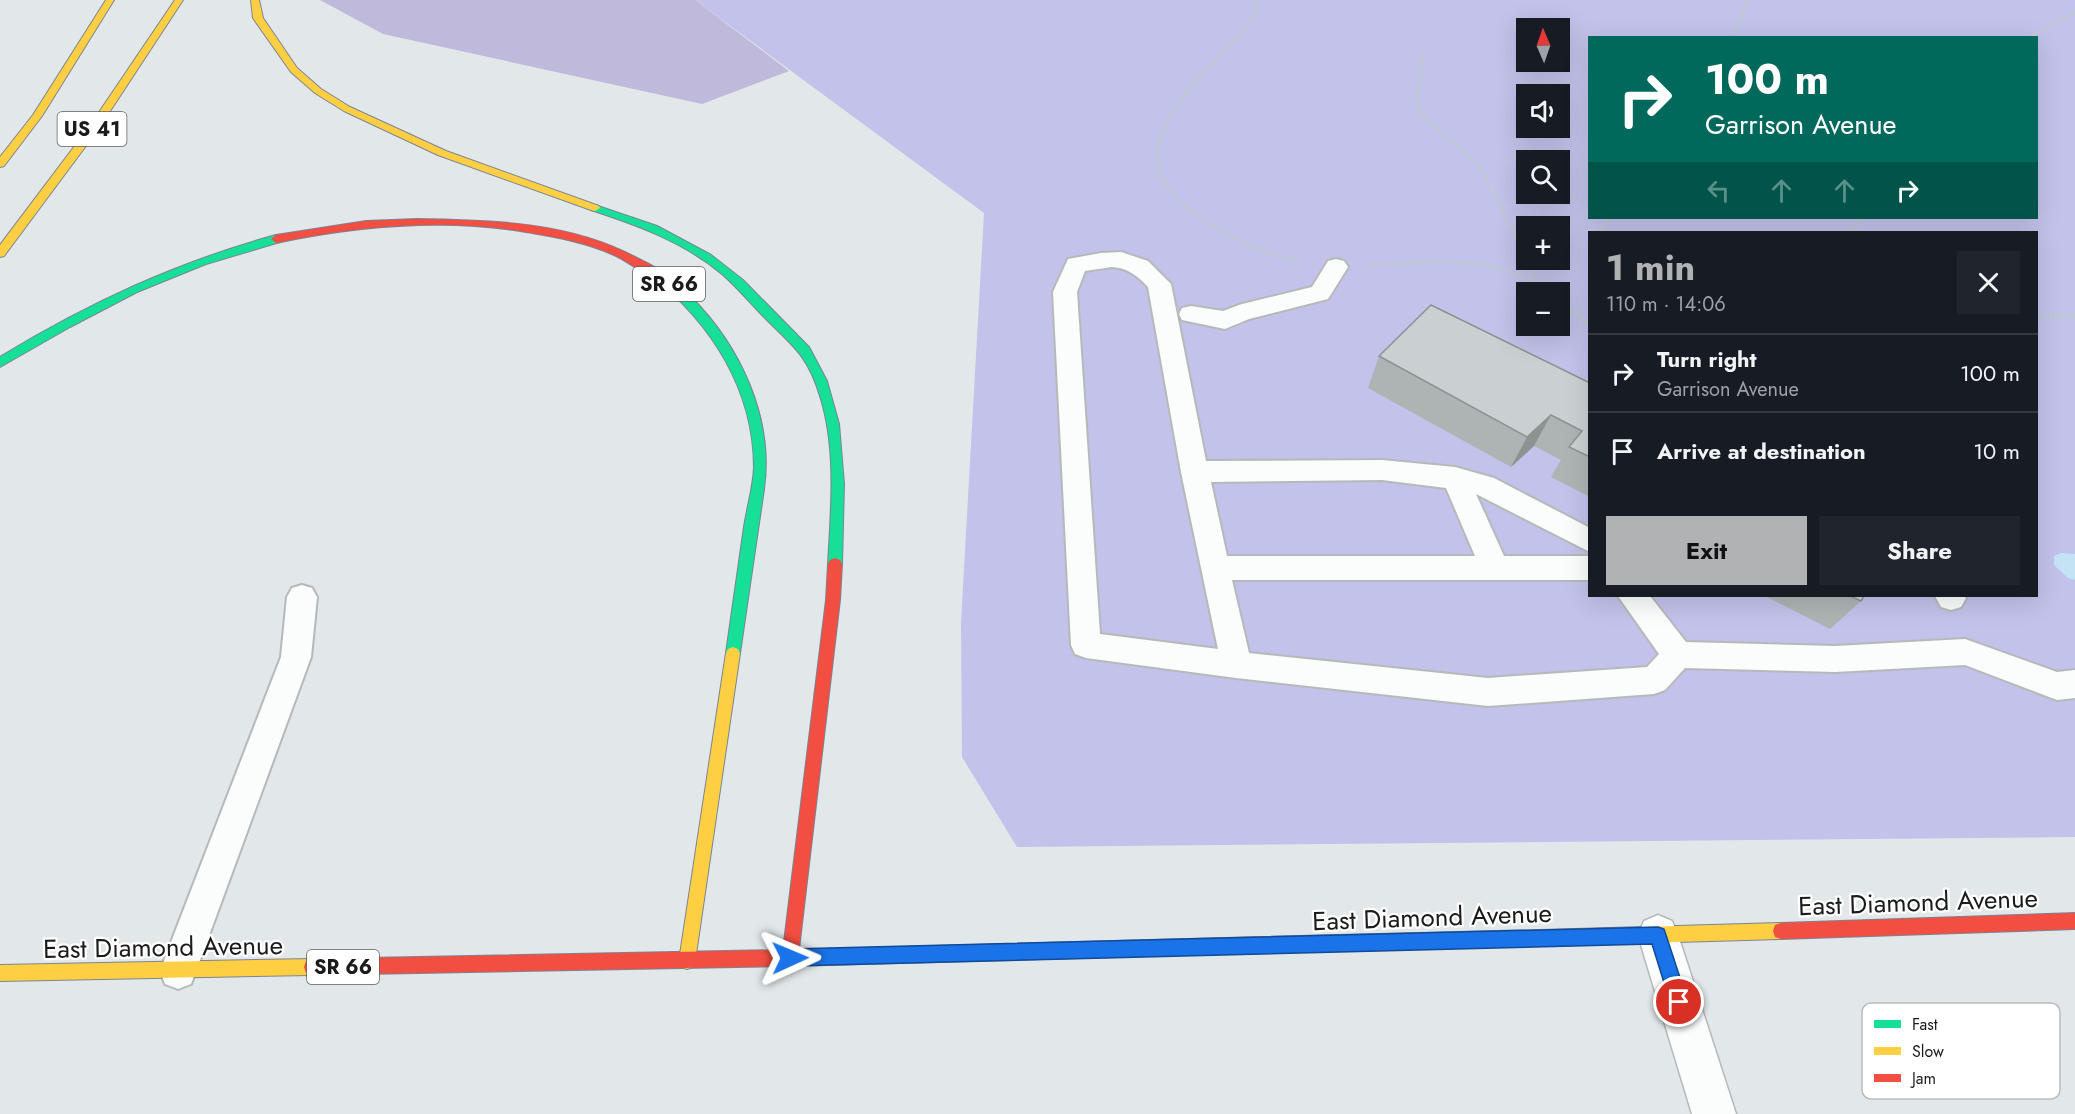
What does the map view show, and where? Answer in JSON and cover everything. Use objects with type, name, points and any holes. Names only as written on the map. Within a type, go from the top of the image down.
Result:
[{"type":"main road","name":"US 41","points":[[0,164],[37,116],[110,0]]},
{"type":"main road","name":"US 41","points":[[0,253],[111,103],[179,0]]},
{"type":"main road","points":[[255,0],[258,18],[266,32],[294,70],[318,91],[346,109],[442,153],[574,201],[629,218],[673,237],[710,259],[738,282],[800,343],[819,377],[829,405],[837,476],[838,520],[833,600],[790,958]]},
{"type":"main road","name":"SR 66","points":[[0,363],[111,299],[181,268],[262,243],[333,229],[440,222],[536,230],[587,243],[628,257],[684,294],[727,347],[752,405],[758,435],[760,468],[687,961]]},
{"type":"main road","name":"East Diamond Avenue","points":[[0,973],[687,961],[1658,935],[2075,921]]},
{"type":"street","points":[[1658,935],[1714,1114]]},
{"type":"lane","points":[[1236,665],[1195,472],[1159,284],[1145,267],[1116,257],[1076,265],[1065,292],[1086,645],[1236,665],[1488,692],[1654,681],[1678,656],[1835,659],[1965,652],[2057,686],[2075,684]]},
{"type":"lane","points":[[1191,314],[1225,320],[1242,312],[1320,293],[1336,267]]},
{"type":"lane","points":[[1195,472],[1382,470],[1455,478],[1484,486],[1588,540]]},
{"type":"lane","points":[[1455,478],[1495,568]]},
{"type":"lane","points":[[1216,568],[1588,568]]},
{"type":"lane","points":[[178,971],[296,657],[302,597]]},
{"type":"lane","points":[[1635,597],[1678,656]]},
{"type":"path","points":[[1259,0],[1250,22],[1176,106],[1158,139],[1157,171],[1178,201],[1207,222],[1240,241],[1282,258],[1336,267],[1447,261],[1518,275],[1533,282]]},
{"type":"path","points":[[1733,36],[1748,0]]},
{"type":"path","points":[[2033,36],[2075,12]]},
{"type":"path","points":[[1423,54],[1417,102],[1419,112],[1475,161],[1487,179],[1538,282]]},
{"type":"path","points":[[1570,310],[1588,324]]},
{"type":"path","points":[[2038,317],[2075,316]]},
{"type":"shaded area","points":[[320,0],[695,0],[789,71],[702,104],[383,34]]},
{"type":"shaded area","points":[[695,0],[2075,0],[2075,837],[1017,847],[962,757],[961,622],[984,213]]},
{"type":"sand","points":[[2061,553],[2075,554],[2075,580],[2068,578],[2054,565],[2054,556]]},
{"type":"building","points":[[1431,305],[1588,382],[1588,456],[1569,447],[1582,431],[1551,415],[1527,437],[1379,356]]},
{"type":"traffic: fast","points":[[595,208],[672,237],[707,258],[739,283],[805,350],[824,389],[833,424],[837,484],[835,564]]},
{"type":"traffic: fast","points":[[0,363],[66,324],[133,290],[202,261],[276,239]]},
{"type":"traffic: fast","points":[[655,272],[698,310],[716,333],[744,384],[753,411],[758,439],[760,474],[733,653]]},
{"type":"traffic: slow","points":[[0,164],[37,116],[110,0]]},
{"type":"traffic: slow","points":[[0,253],[93,129],[179,0]]},
{"type":"traffic: slow","points":[[255,0],[258,18],[294,70],[318,91],[347,109],[442,153],[595,208]]},
{"type":"traffic: slow","points":[[687,961],[733,653]]},
{"type":"traffic: slow","points":[[1540,938],[1781,931]]},
{"type":"traffic: slow","points":[[790,958],[1186,947]]},
{"type":"traffic: slow","points":[[0,973],[312,967]]},
{"type":"traffic: jam","points":[[276,239],[366,225],[417,222],[470,223],[523,228],[573,237],[617,252],[655,272]]},
{"type":"traffic: jam","points":[[790,958],[833,600],[835,564]]},
{"type":"traffic: jam","points":[[1781,931],[2075,921]]},
{"type":"traffic: jam","points":[[1186,947],[1540,938]]},
{"type":"traffic: jam","points":[[312,967],[790,958]]},
{"type":"route","points":[[790,958],[1658,935],[1679,1002]]}]
